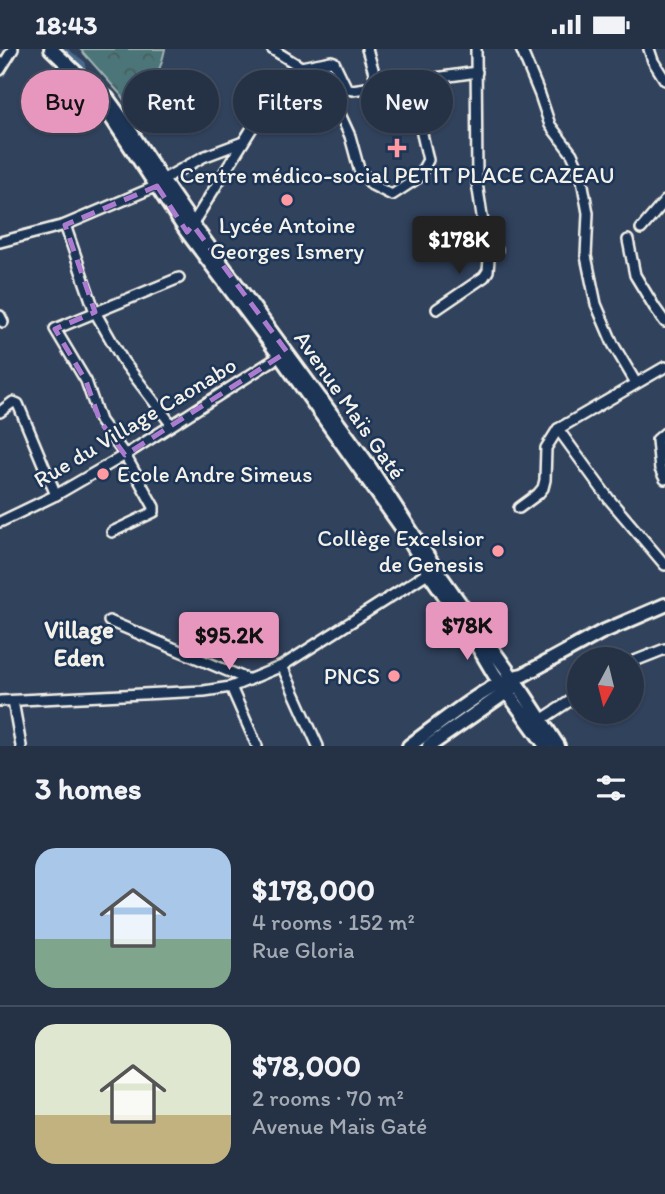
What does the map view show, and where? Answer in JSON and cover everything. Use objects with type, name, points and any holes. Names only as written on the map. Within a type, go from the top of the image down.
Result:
[{"type":"street","points":[[0,70],[13,49]]},
{"type":"street","name":"Avenue Maïs Gaté","points":[[51,49],[100,95],[107,98],[190,229],[385,489],[464,622],[541,719],[558,746]]},
{"type":"street","points":[[272,49],[301,67]]},
{"type":"street","points":[[368,49],[374,70]]},
{"type":"street","points":[[437,309],[484,277],[494,249],[486,242],[477,183],[476,49]]},
{"type":"street","points":[[521,49],[550,125],[572,154],[581,174],[588,213],[586,256],[596,304],[612,344],[636,383]]},
{"type":"street","points":[[649,49],[665,81]]},
{"type":"street","points":[[190,229],[267,104],[301,67],[334,62],[349,90],[361,88]]},
{"type":"street","points":[[317,64],[350,136],[359,169],[372,185],[392,195],[418,178],[428,160],[422,133]]},
{"type":"street","points":[[453,75],[477,72]]},
{"type":"street","points":[[0,242],[65,225],[159,183],[203,157],[243,142]]},
{"type":"street","points":[[641,229],[665,201]]},
{"type":"street","points":[[65,225],[95,311],[122,361],[171,424]]},
{"type":"street","points":[[628,240],[635,275],[665,322]]},
{"type":"street","points":[[112,532],[154,512],[155,509],[125,454],[100,421],[86,381],[55,329],[179,278]]},
{"type":"street","name":"Rue du Village Caonabo","points":[[0,522],[56,495],[284,354]]},
{"type":"street","points":[[519,508],[543,488],[545,448],[558,429],[665,367]]},
{"type":"street","points":[[0,412],[13,402],[18,404],[56,495]]},
{"type":"street","points":[[558,429],[609,499],[665,565]]},
{"type":"street","points":[[665,433],[657,440],[660,468],[665,479]]},
{"type":"street","points":[[0,701],[204,691],[231,687],[282,666],[432,570]]},
{"type":"street","points":[[409,746],[481,694],[512,682],[600,633],[665,605]]},
{"type":"street","points":[[109,621],[249,680]]},
{"type":"street","points":[[644,657],[665,649]]},
{"type":"street","points":[[282,666],[318,746]]},
{"type":"street","points":[[429,746],[512,682]]},
{"type":"street","name":"Avenue Maïs Gaté","points":[[512,682],[547,746]]},
{"type":"street","points":[[231,687],[257,746]]},
{"type":"street","points":[[13,701],[21,746]]},
{"type":"street","points":[[541,719],[567,703]]},
{"type":"highlighted area","points":[[157,186],[187,232],[193,225],[287,352],[125,455],[100,421],[86,381],[55,329],[95,312],[65,225]]},
{"type":"green space","points":[[80,49],[165,49],[159,70],[123,70],[123,98],[109,81],[109,70],[99,70]]},
{"type":"waterway","points":[[59,49],[81,65]]},
{"type":"place","name":"Centre médico-social PETIT PLACE CAZEAU","points":[[397,148]]},
{"type":"place","name":"Lycée Antoine Georges Ismery","points":[[287,200]]},
{"type":"place","name":"Ecole Andre Simeus","points":[[103,474]]},
{"type":"place","name":"Collège Excelsior de Genesis","points":[[498,551]]},
{"type":"place","name":"PNCS","points":[[394,676]]},
{"type":"district","name":"Village Eden","points":[[79,644]]}]
